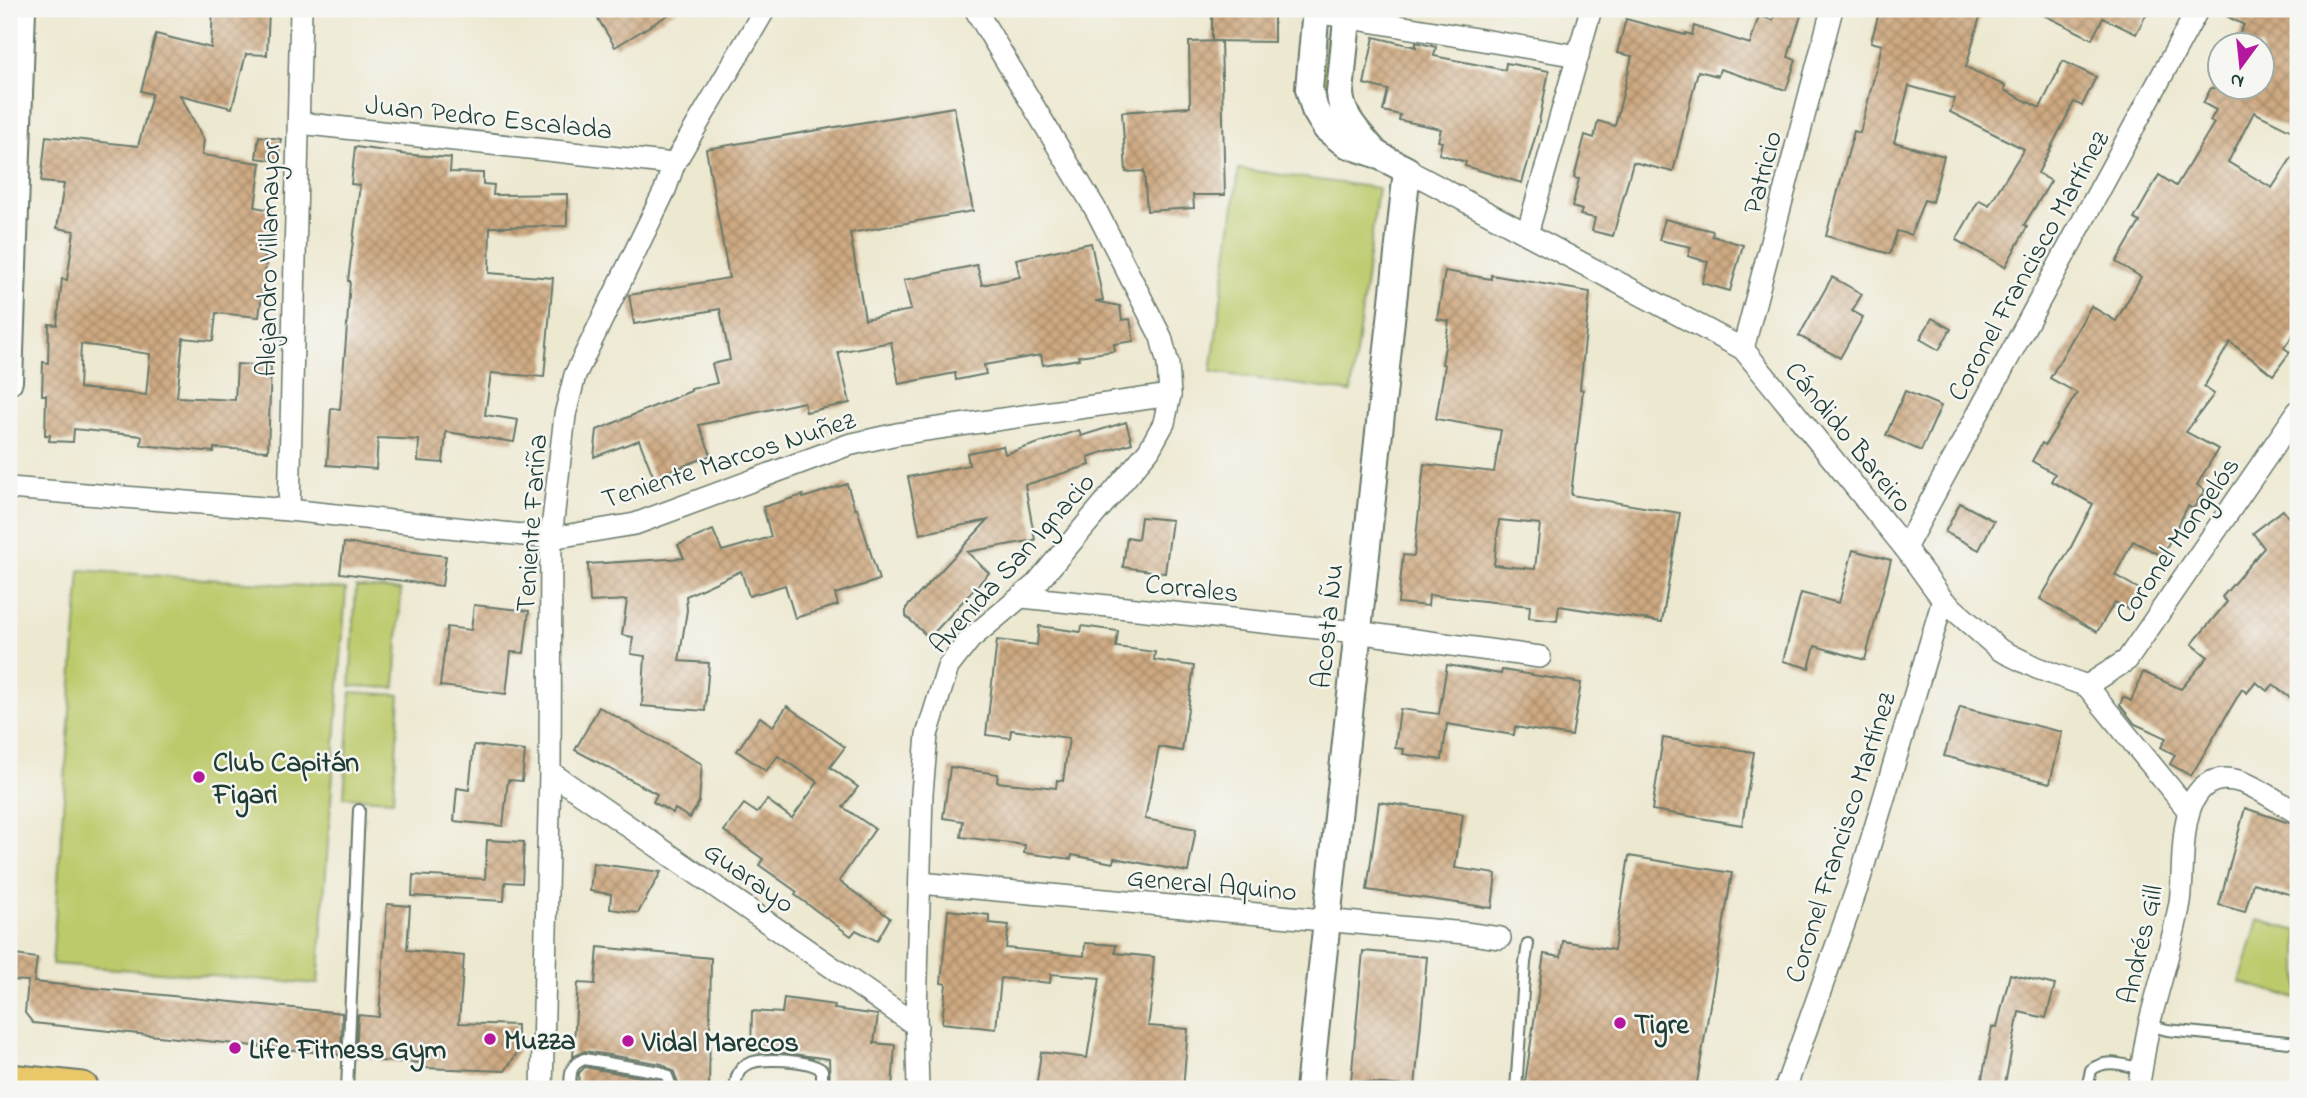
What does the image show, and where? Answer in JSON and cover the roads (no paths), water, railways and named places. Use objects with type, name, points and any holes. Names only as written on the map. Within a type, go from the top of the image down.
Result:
[{"type":"main road","points":[[9,1081],[82,1089]]},
{"type":"street","points":[[9,381],[15,46],[22,9]]},
{"type":"street","name":"Alejandro Villamayor","points":[[289,510],[301,9]]},
{"type":"street","name":"Teniente Fariña","points":[[542,1089],[550,772],[551,538],[565,415],[575,375],[665,190],[674,164],[765,9]]},
{"type":"street","name":"Avenida San Ignacio","points":[[918,1089],[922,793],[927,736],[948,667],[970,639],[1036,584],[1149,450],[1164,422],[1170,396],[1168,364],[1161,337],[1096,210],[975,9]]},
{"type":"street","points":[[1527,234],[1591,9]]},
{"type":"street","name":"Patricio","points":[[1743,349],[1832,9]]},
{"type":"street","name":"Coronel Francisco Martínez","points":[[1905,548],[2198,9]]},
{"type":"street","points":[[1407,170],[1376,154],[1346,144],[1326,128],[1315,110],[1309,89],[1316,10],[1348,13],[1578,56]]},
{"type":"street","points":[[1348,13],[1340,105],[1346,117],[1376,154]]},
{"type":"street","name":"Juan Pedro Escalada","points":[[299,123],[674,164]]},
{"type":"street","name":"Cándido Bareiro","points":[[1407,170],[1743,349],[1905,548],[1943,600],[2000,650],[2037,668],[2087,686]]},
{"type":"street","name":"Acosta Ñu","points":[[1309,1089],[1407,170]]},
{"type":"street","name":"Teniente Marcos Nuñez","points":[[9,488],[289,510],[551,538],[635,524],[848,444],[897,434],[1170,396]]},
{"type":"street","name":"Coronel Mongelós","points":[[2087,686],[2127,660],[2298,411]]},
{"type":"street","name":"Corrales","points":[[1023,597],[1356,632],[1540,657]]},
{"type":"street","name":"Coronel Francisco Martínez","points":[[1785,1089],[1857,888],[1943,600]]},
{"type":"street","points":[[2087,686],[2188,810],[2206,785],[2226,780],[2239,781],[2256,788],[2298,813]]},
{"type":"street","name":"Guarayo","points":[[550,772],[917,1026]]},
{"type":"street","name":"Andrés Gill","points":[[2140,1079],[2149,1025],[2180,902],[2188,810]]},
{"type":"street","name":"General Aquino","points":[[920,883],[1500,937]]},
{"type":"lane","points":[[347,1089],[359,810]]},
{"type":"lane","points":[[1516,1089],[1528,944]]},
{"type":"lane","points":[[2149,1025],[2167,1030],[2298,1043]]},
{"type":"lane","points":[[570,1089],[571,1071],[575,1063],[584,1059],[660,1072],[667,1076],[672,1089]]},
{"type":"lane","points":[[735,1089],[736,1077],[745,1065],[764,1059],[813,1064],[822,1070],[822,1089]]},
{"type":"lane","points":[[2087,1089],[2091,1070],[2100,1064],[2110,1063],[2140,1079]]},
{"type":"place","name":"Club Capitán Figari","points":[[199,777]]},
{"type":"place","name":"Tigre","points":[[1620,1023]]},
{"type":"place","name":"Muzza","points":[[490,1039]]},
{"type":"place","name":"Vidal Marecos","points":[[628,1041]]},
{"type":"place","name":"Life Fitness Gym","points":[[235,1048]]}]
